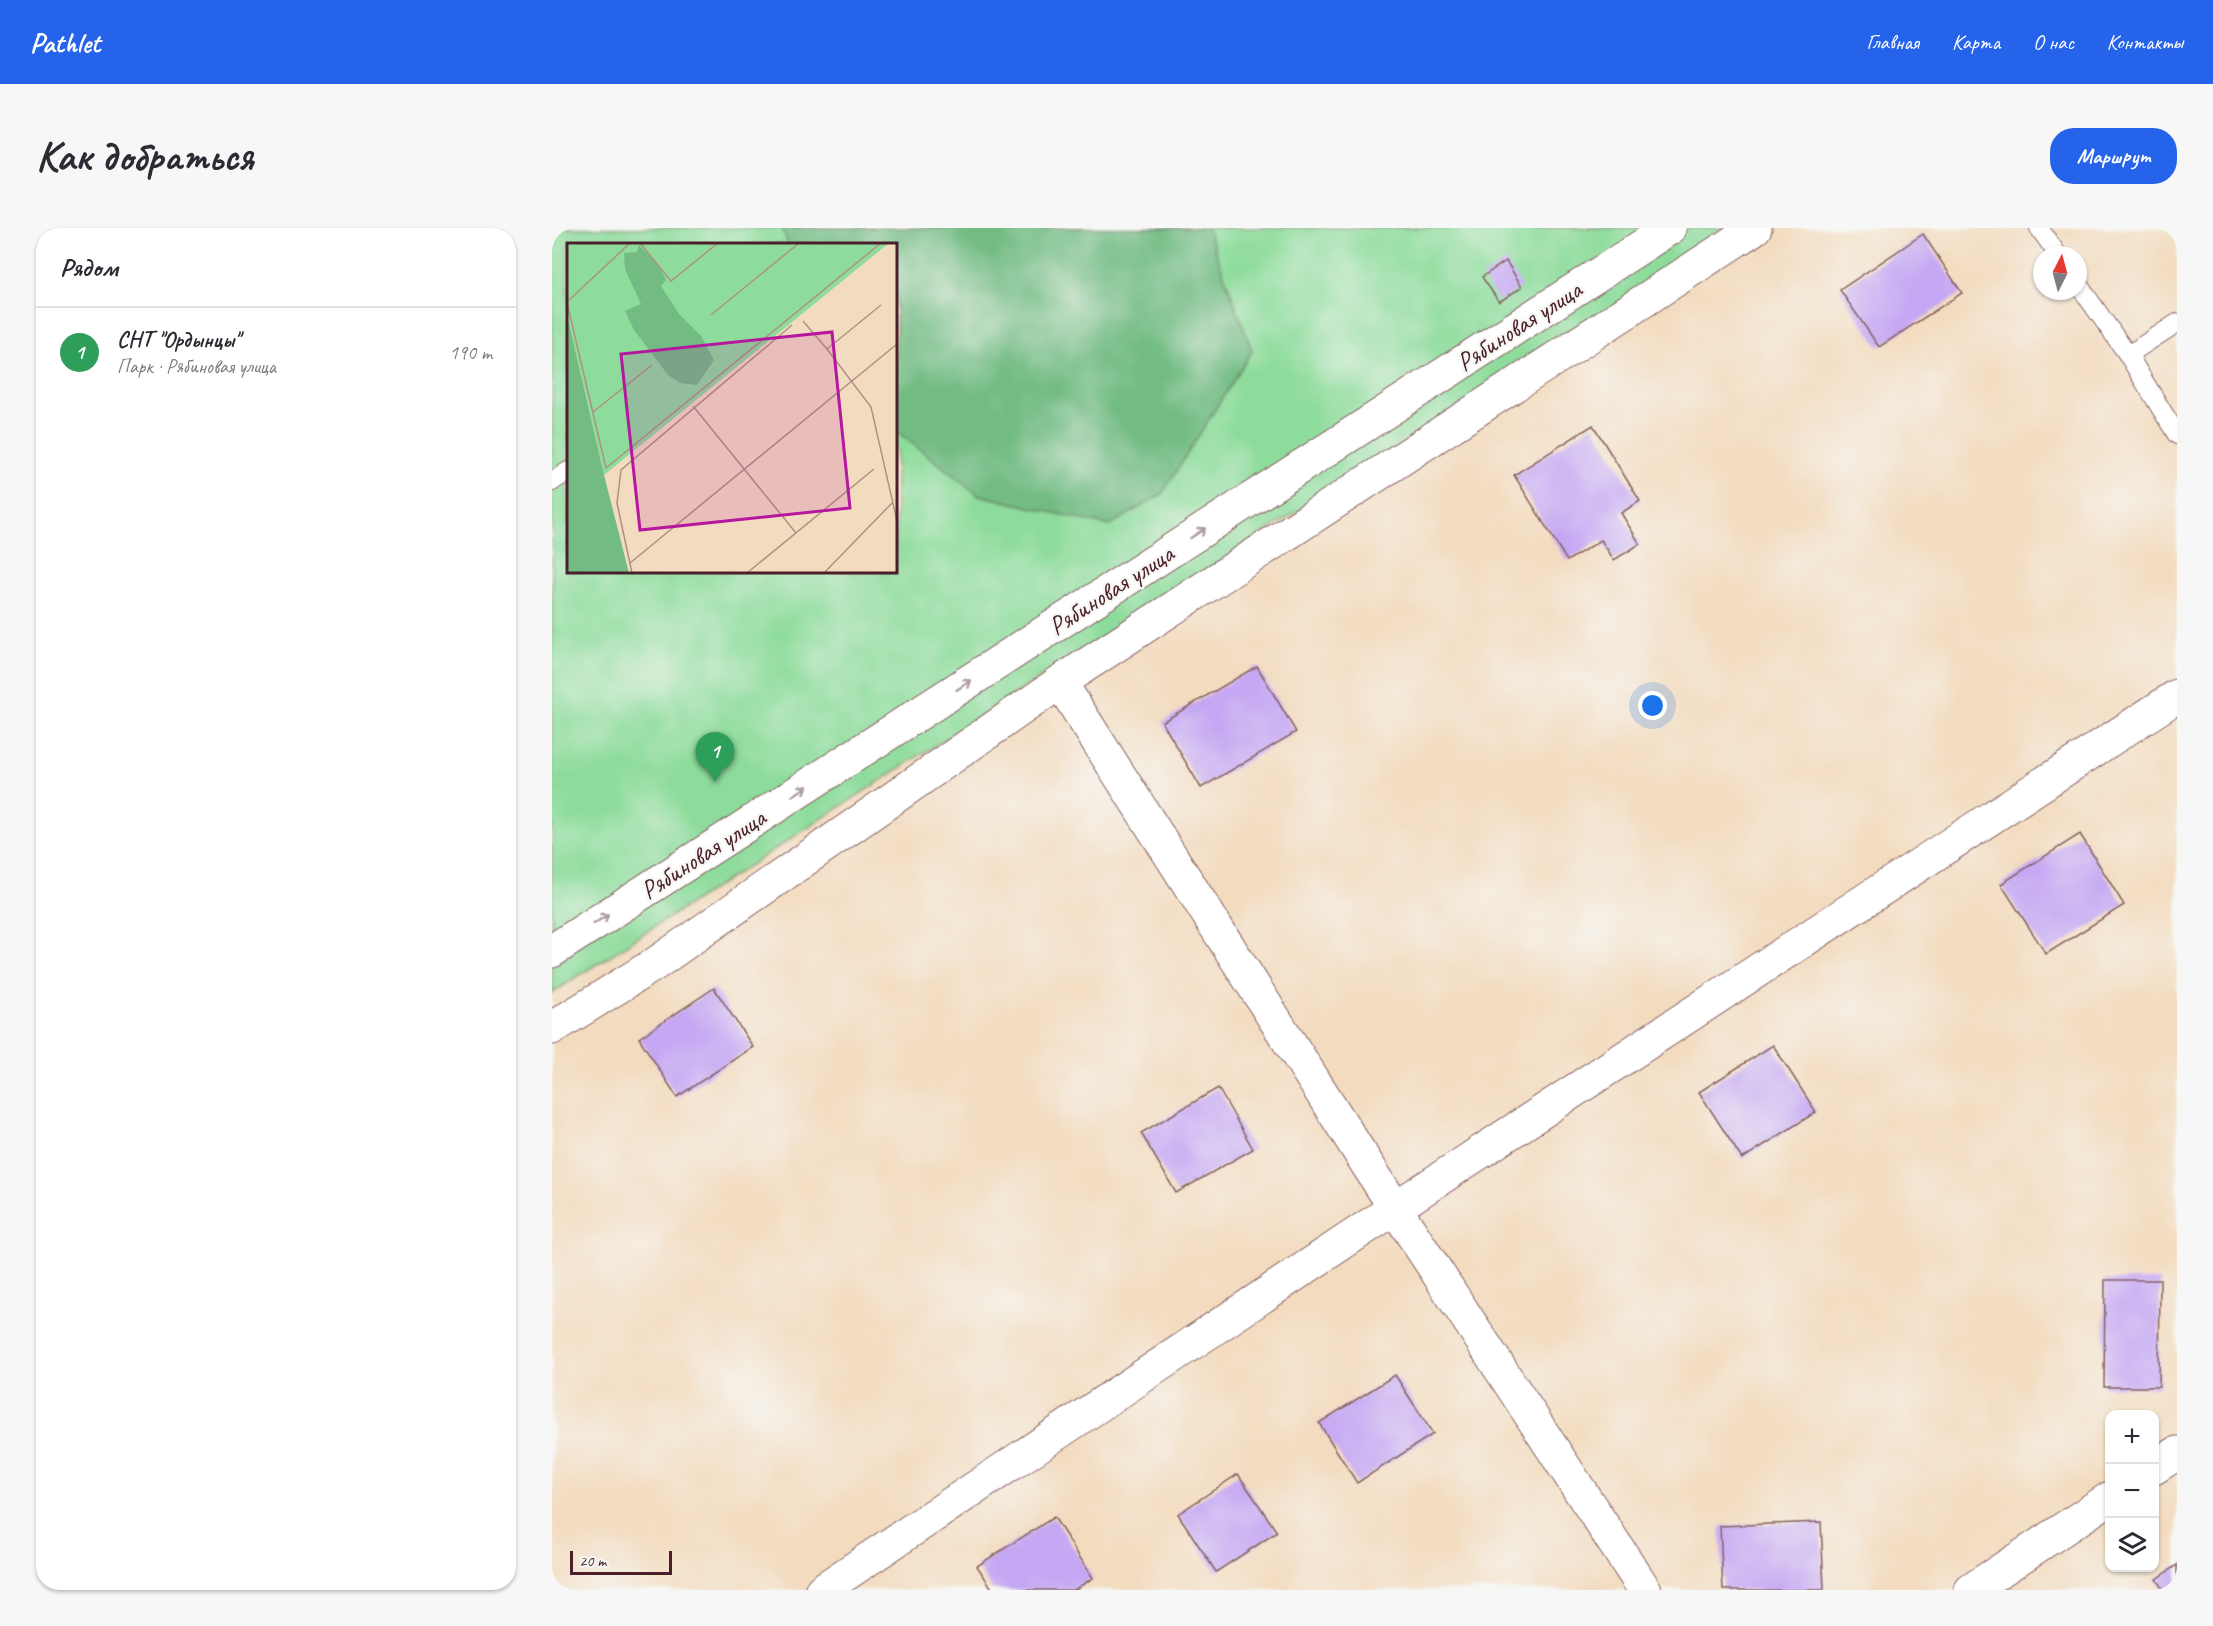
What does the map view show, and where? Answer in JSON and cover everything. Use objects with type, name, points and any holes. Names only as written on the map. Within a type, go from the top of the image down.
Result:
[{"type":"street","name":"Рябиновая улица","points":[[552,951],[1670,228]]},
{"type":"street","points":[[552,1028],[655,964],[1060,682],[1755,228]]},
{"type":"street","points":[[1060,682],[1395,1208],[1645,1590]]},
{"type":"street","points":[[822,1590],[1395,1208],[2177,696]]},
{"type":"street","points":[[2159,1465],[2177,1453]]},
{"type":"street","points":[[1971,1590],[2105,1501]]},
{"type":"lane","points":[[2039,228],[2052,246]]},
{"type":"lane","points":[[2087,297],[2128,355],[2177,435]]},
{"type":"lane","points":[[2128,355],[2177,323]]},
{"type":"lane","points":[[552,482],[567,472]]},
{"type":"green space","points":[[552,228],[1736,228],[552,993]]},
{"type":"green space","points":[[782,228],[1207,228],[1252,351],[1162,494],[1109,526],[979,495],[897,432],[897,243],[788,243]]},
{"type":"building","points":[[1923,234],[1962,293],[1879,347],[1840,290]]},
{"type":"building","points":[[1506,261],[1522,287],[1499,302],[1482,277]]},
{"type":"building","points":[[1593,425],[1640,501],[1621,513],[1640,544],[1614,560],[1601,540],[1567,561],[1514,475]]},
{"type":"building","points":[[1257,666],[1296,732],[1201,788],[1162,722]]},
{"type":"building","points":[[2080,834],[2124,905],[2046,954],[2001,884]]},
{"type":"building","points":[[714,988],[753,1047],[677,1097],[639,1038]]},
{"type":"building","points":[[1773,1045],[1816,1112],[1742,1159],[1699,1092]]},
{"type":"building","points":[[1218,1088],[1253,1149],[1176,1193],[1141,1133]]},
{"type":"building","points":[[2105,1280],[2160,1280],[2159,1387],[2104,1387]]},
{"type":"building","points":[[1395,1375],[1433,1434],[1357,1483],[1319,1423]]},
{"type":"building","points":[[1238,1474],[1277,1532],[1216,1572],[1178,1514]]},
{"type":"building","points":[[1054,1517],[1093,1578],[1074,1590],[993,1590],[977,1566]]},
{"type":"building","points":[[1821,1522],[1824,1590],[1723,1590],[1720,1526]]},
{"type":"building","points":[[2177,1565],[2177,1590],[2163,1590],[2156,1579]]},
{"type":"place","name":"СНТ \"Ордынцы\"","points":[[715,782]]}]
